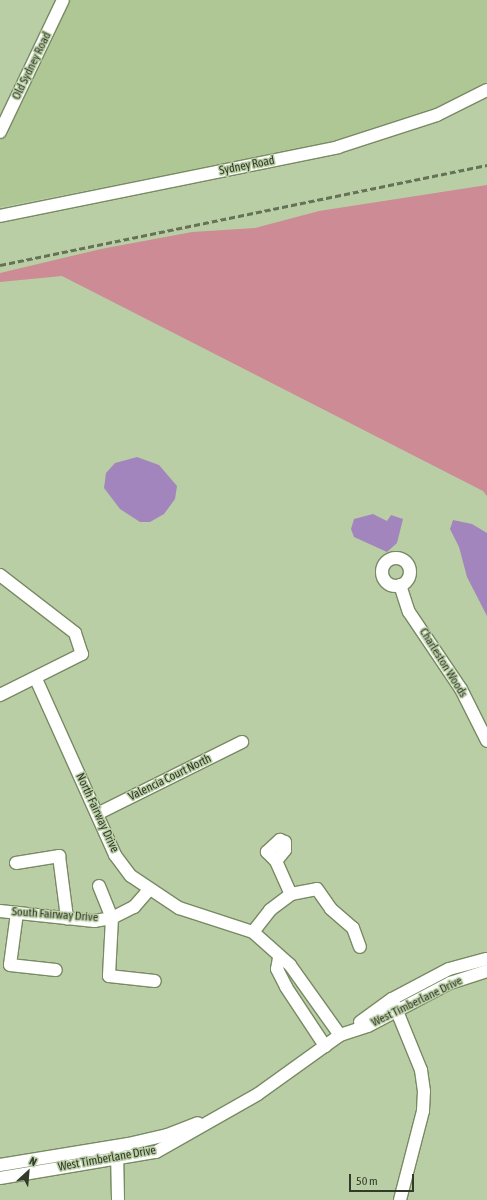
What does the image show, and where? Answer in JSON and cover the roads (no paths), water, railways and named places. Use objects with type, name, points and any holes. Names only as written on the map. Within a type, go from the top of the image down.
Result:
[{"type":"street","name":"Old Sydney Road","points":[[0,132],[63,0]]},
{"type":"street","name":"Sydney Road","points":[[0,216],[338,148],[437,115],[487,90]]},
{"type":"street","points":[[0,575],[75,633],[82,654],[36,679],[0,695]]},
{"type":"street","name":"Charleston Woods","points":[[400,585],[409,612],[461,689],[487,741]]},
{"type":"street","name":"North Fairway Drive","points":[[36,679],[116,855],[149,890],[179,908],[253,932],[279,958],[290,965],[343,1033]]},
{"type":"street","name":"Valencia Court North","points":[[97,814],[242,742]]},
{"type":"street","points":[[16,863],[59,856],[67,918]]},
{"type":"street","points":[[276,861],[291,894]]},
{"type":"street","points":[[99,886],[112,918],[109,976],[155,981]]},
{"type":"street","points":[[253,932],[270,910],[291,894],[317,889],[331,909],[353,928],[360,947]]},
{"type":"street","name":"South Fairway Drive","points":[[0,911],[67,918],[112,918],[134,907],[149,890]]},
{"type":"street","points":[[17,913],[10,965],[56,970]]},
{"type":"street","points":[[279,958],[277,969],[286,987],[325,1046]]},
{"type":"street","name":"West Timberlane Drive","points":[[0,1178],[156,1152],[258,1094],[343,1033],[394,1004],[450,969],[487,959]]},
{"type":"street","name":"West Timberlane Drive","points":[[394,1004],[487,971]]},
{"type":"street","points":[[394,1004],[421,1070],[424,1091],[423,1111],[400,1200]]},
{"type":"street","name":"West Timberlane Drive","points":[[0,1165],[167,1136],[228,1111]]},
{"type":"street","points":[[115,1146],[118,1158],[118,1200]]},
{"type":"railway","points":[[0,265],[487,165]]}]
